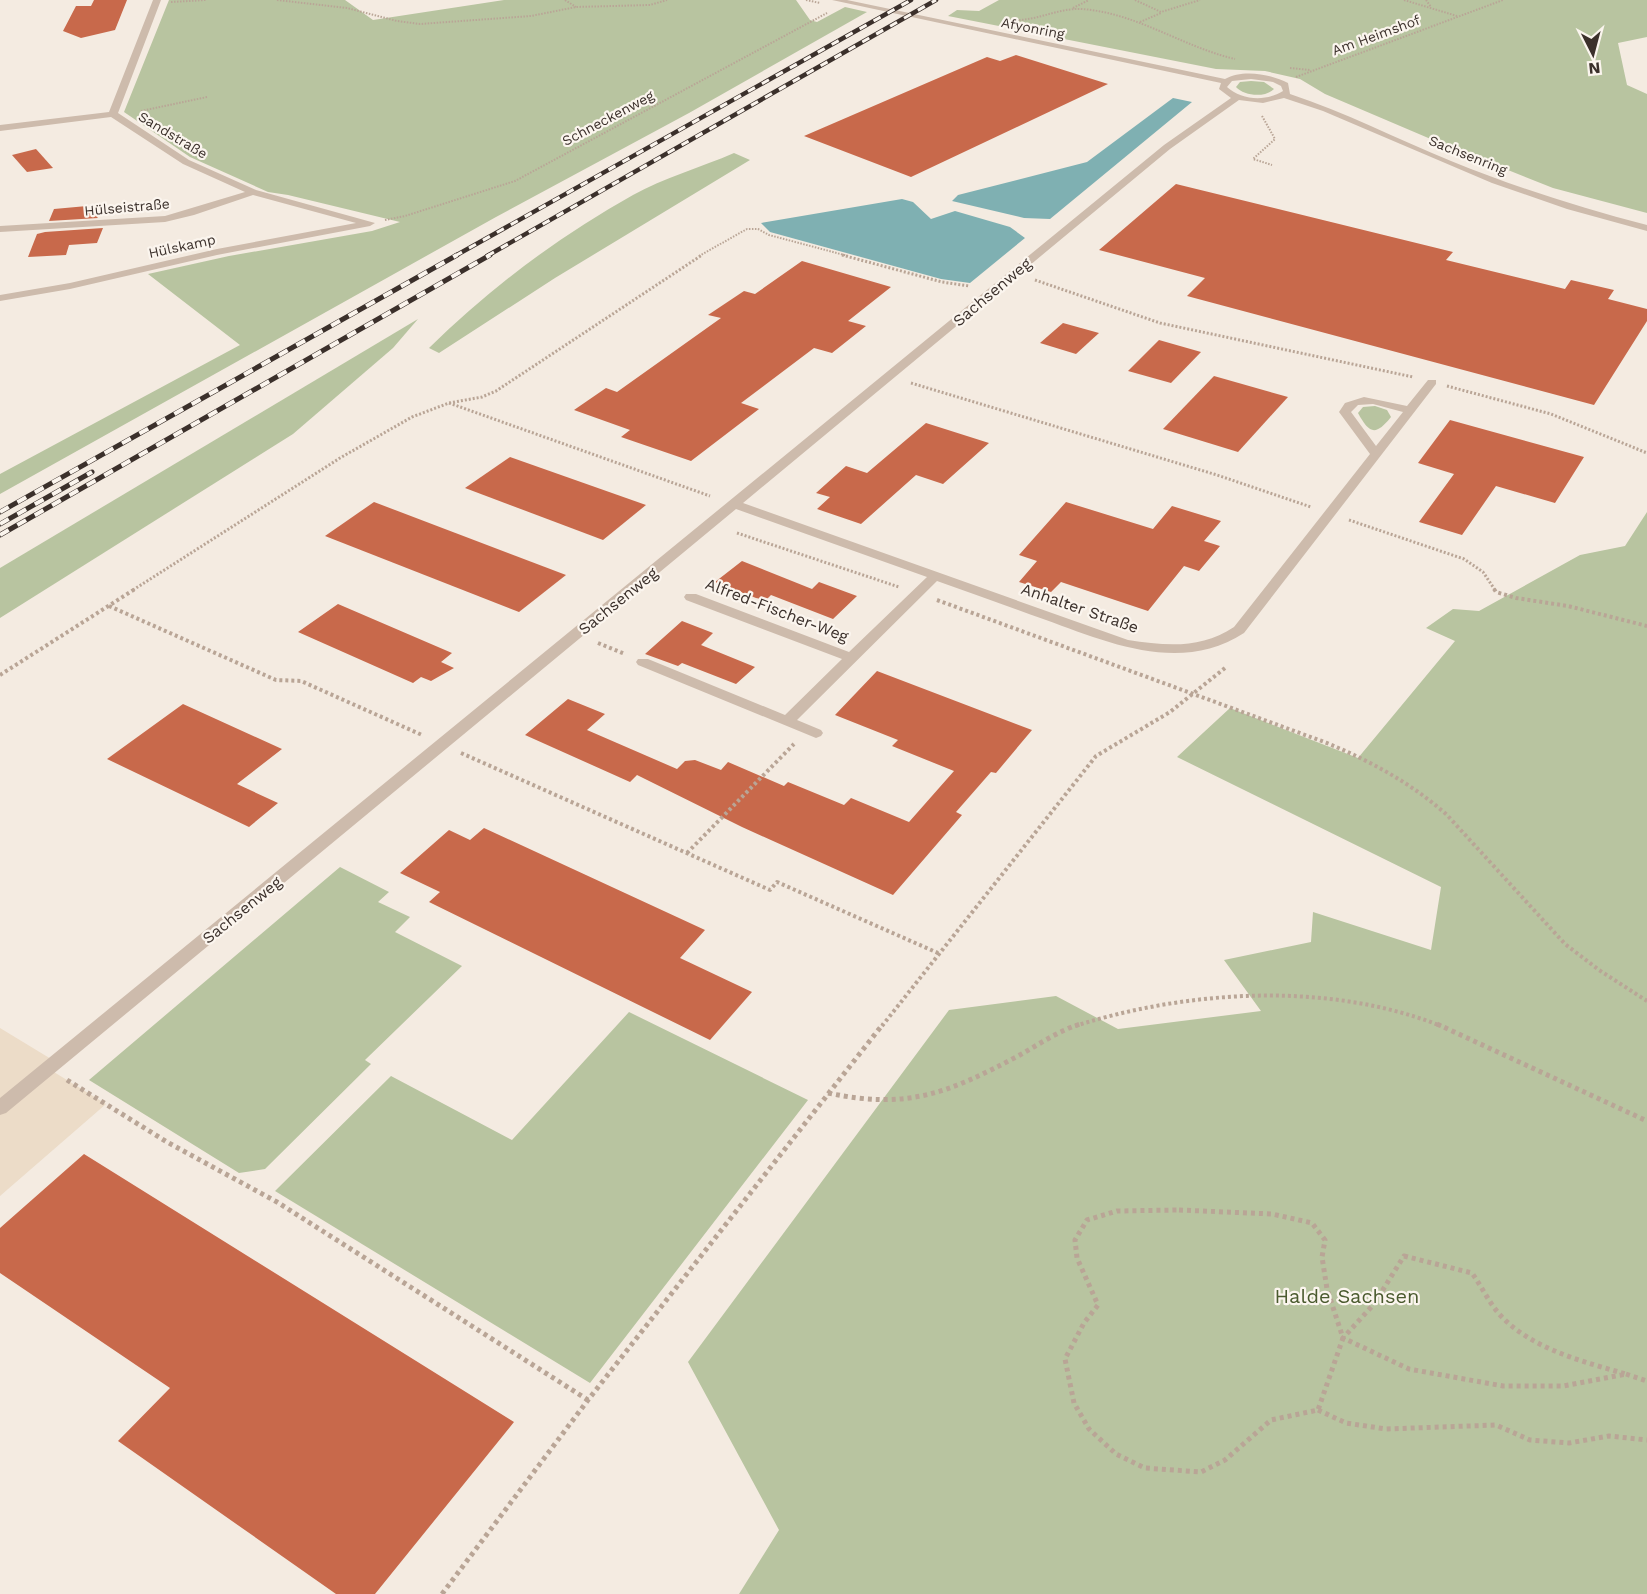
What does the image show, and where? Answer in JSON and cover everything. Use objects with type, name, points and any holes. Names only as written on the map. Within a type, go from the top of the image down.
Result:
[{"type":"street","name":"Afyonring","points":[[836,0],[1224,81]]},
{"type":"street","name":"Sandstraße","points":[[156,2],[115,115],[186,162],[253,192],[370,223]]},
{"type":"street","name":"Sachsenring","points":[[1224,81],[1242,76],[1268,78],[1285,85],[1287,92],[1285,95]]},
{"type":"street","points":[[1224,81],[1222,87],[1224,90],[1238,97]]},
{"type":"street","name":"Sachsenring","points":[[1238,97],[1264,100],[1285,95],[1329,109],[1494,181],[1647,228]]},
{"type":"street","name":"Sachsenweg","points":[[0,1108],[1167,147],[1238,97]]},
{"type":"street","points":[[0,128],[115,115]]},
{"type":"street","name":"Hülseistraße","points":[[0,229],[165,219],[253,192]]},
{"type":"street","name":"Hülskamp","points":[[0,298],[69,286],[216,252],[370,223]]},
{"type":"street","name":"Anhalter Straße","points":[[735,504],[1126,644],[1176,650],[1197,649],[1228,639],[1239,630],[1432,382]]},
{"type":"street","points":[[1376,454],[1345,412],[1347,406],[1352,402],[1377,401],[1408,410]]},
{"type":"street","name":"Alfred-Fischer-Weg","points":[[787,721],[935,576]]},
{"type":"street","name":"Alfred-Fischer-Weg","points":[[691,597],[850,657]]},
{"type":"street","points":[[643,662],[812,731]]},
{"type":"path","points":[[156,2],[206,0]]},
{"type":"path","points":[[277,0],[347,8],[397,21],[420,24],[531,16],[576,7],[650,5],[667,0]]},
{"type":"path","points":[[564,0],[576,7]]},
{"type":"path","points":[[1073,9],[1089,0]]},
{"type":"path","points":[[1135,0],[1161,12]]},
{"type":"path","points":[[1140,22],[1161,12],[1200,0]]},
{"type":"path","points":[[1404,0],[1457,16]]},
{"type":"path","points":[[1426,0],[1431,8]]},
{"type":"path","name":"Am Heimshof","points":[[1290,79],[1503,0]]},
{"type":"path","name":"Schneckenweg","points":[[370,223],[405,216],[515,181],[846,3]]},
{"type":"path","points":[[1014,20],[1026,20],[1056,10],[1097,11],[1140,22],[1176,41],[1211,55],[1244,61]]},
{"type":"path","points":[[1289,68],[1310,70]]},
{"type":"path","points":[[115,115],[207,97]]},
{"type":"path","points":[[1254,112],[1261,116],[1275,139],[1253,159],[1272,165]]},
{"type":"path","points":[[0,675],[340,458],[412,417],[449,403],[482,397],[496,391],[691,261],[747,229],[758,229],[769,235],[942,282],[974,287]]},
{"type":"path","points":[[1014,273],[1160,323],[1432,382],[1551,414],[1647,453]]},
{"type":"path","points":[[890,376],[1216,475],[1464,559],[1483,572],[1496,591],[1516,598],[1578,608],[1647,626]]},
{"type":"path","points":[[449,403],[710,496]]},
{"type":"path","points":[[737,533],[917,593],[1194,694],[1387,771],[1406,782],[1454,822],[1557,936],[1586,960],[1647,1001]]},
{"type":"path","points":[[108,605],[276,680],[301,681],[770,890],[777,882],[938,953]]},
{"type":"path","points":[[598,643],[643,662]]},
{"type":"path","points":[[442,1594],[588,1400],[828,1092],[1096,756],[1107,746],[1160,719],[1225,668]]},
{"type":"path","points":[[687,853],[812,731]]},
{"type":"path","points":[[828,1092],[869,1101],[896,1101],[922,1097],[962,1083],[1072,1027],[1092,1020],[1174,1004],[1287,994],[1353,1001],[1430,1022],[1590,1098],[1647,1121]]},
{"type":"path","points":[[48,1069],[167,1142],[277,1202],[588,1400]]},
{"type":"path","points":[[1628,1374],[1563,1386],[1503,1386],[1409,1369],[1343,1338],[1328,1289],[1322,1257],[1325,1240],[1312,1223],[1272,1214],[1179,1210],[1117,1211],[1086,1220],[1076,1240],[1077,1258],[1098,1305],[1084,1323],[1065,1359],[1074,1403],[1089,1429],[1116,1454],[1145,1468],[1201,1472],[1224,1460],[1271,1420],[1318,1410],[1346,1423],[1386,1429],[1496,1425],[1530,1440],[1569,1443],[1610,1436],[1647,1440]]},
{"type":"path","points":[[1318,1410],[1343,1338],[1374,1304],[1404,1256],[1472,1273],[1502,1317],[1526,1336],[1556,1351],[1647,1381]]},
{"type":"green space","points":[[169,0],[345,0],[373,20],[504,0],[796,0],[810,20],[817,22],[845,7],[867,12],[0,494],[0,474],[240,345],[148,274],[229,256],[372,231],[400,222],[268,192],[190,157],[124,112]]},
{"type":"green space","points":[[999,0],[1647,0],[1647,37],[1618,43],[1627,85],[1647,94],[1647,213],[1553,188],[1325,94],[1300,79],[1265,71],[1216,69],[948,16],[957,10],[979,11]]},
{"type":"green space","points":[[1240,82],[1264,82],[1274,89],[1265,94],[1255,95],[1236,87]]},
{"type":"green space","points":[[734,153],[750,160],[555,278],[439,353],[429,348],[501,284],[578,228],[645,189]]},
{"type":"green space","points":[[418,319],[393,348],[293,434],[0,618],[0,568]]},
{"type":"green space","points":[[1375,406],[1387,410],[1391,417],[1381,428],[1373,430],[1366,425],[1358,413],[1363,407]]},
{"type":"green space","name":"Halde Sachsen","points":[[1647,512],[1647,1594],[739,1594],[779,1530],[688,1362],[949,1010],[1056,996],[1118,1029],[1261,1011],[1224,960],[1311,942],[1313,912],[1431,950],[1441,887],[1177,757],[1230,708],[1358,758],[1455,641],[1426,628],[1453,609],[1479,611],[1580,555],[1625,546]]},
{"type":"green space","points":[[340,867],[389,892],[378,902],[410,917],[395,932],[462,966],[365,1060],[371,1064],[265,1169],[239,1173],[89,1080]]},
{"type":"green space","points":[[629,1012],[808,1100],[590,1383],[275,1191],[391,1076],[512,1140]]},
{"type":"shaded area","points":[[0,1028],[56,1062],[49,1069],[106,1104],[0,1196]]},
{"type":"water","points":[[1173,98],[1192,102],[1050,219],[1024,218],[952,201],[958,195],[1087,162]]},
{"type":"water","points":[[902,199],[913,202],[931,219],[955,211],[1010,227],[1025,238],[970,283],[941,279],[770,232],[761,223]]},
{"type":"building","points":[[94,0],[127,0],[115,30],[81,38],[63,31],[76,6],[91,6]]},
{"type":"building","points":[[1016,55],[1108,84],[911,177],[804,136],[987,57],[1000,61]]},
{"type":"building","points":[[36,149],[53,168],[27,172],[12,155]]},
{"type":"building","points":[[1176,184],[1453,252],[1446,260],[1565,289],[1571,280],[1614,290],[1608,299],[1647,309],[1647,321],[1594,405],[1187,296],[1205,278],[1099,250]]},
{"type":"building","points":[[87,206],[98,218],[49,221],[54,209]]},
{"type":"building","points":[[103,228],[97,243],[69,245],[66,255],[28,257],[37,234]]},
{"type":"building","points":[[802,261],[891,287],[848,321],[866,326],[832,353],[814,348],[741,403],[759,409],[691,461],[621,437],[630,430],[574,410],[606,388],[617,392],[721,318],[708,315],[744,291],[755,294]]},
{"type":"building","points":[[1063,323],[1099,333],[1076,354],[1040,343]]},
{"type":"building","points":[[1159,340],[1201,352],[1171,383],[1128,371]]},
{"type":"building","points":[[1214,376],[1288,397],[1238,452],[1163,429]]},
{"type":"building","points":[[1450,420],[1584,457],[1555,503],[1496,486],[1462,535],[1419,522],[1454,474],[1418,463]]},
{"type":"building","points":[[926,423],[989,443],[943,484],[916,475],[861,524],[817,509],[830,497],[816,493],[846,466],[867,473]]},
{"type":"building","points":[[510,457],[646,505],[603,540],[465,488]]},
{"type":"building","points":[[374,502],[566,575],[519,612],[325,536]]},
{"type":"building","points":[[1066,502],[1153,529],[1172,506],[1221,521],[1204,541],[1220,546],[1199,571],[1184,566],[1148,611],[1061,582],[1051,592],[1019,582],[1037,561],[1019,555]]},
{"type":"building","points":[[742,561],[812,589],[819,582],[857,596],[833,619],[771,595],[766,600],[756,598],[715,582]]},
{"type":"building","points":[[338,604],[452,653],[441,662],[454,668],[431,681],[421,677],[413,683],[298,632]]},
{"type":"building","points":[[682,621],[713,633],[701,645],[755,667],[736,684],[682,663],[678,666],[645,654]]},
{"type":"building","points":[[877,671],[1032,730],[996,773],[991,772],[956,812],[962,815],[893,895],[742,827],[637,775],[630,782],[525,735],[568,699],[605,714],[587,730],[677,769],[685,761],[695,760],[721,770],[728,762],[784,786],[788,782],[844,805],[851,798],[909,822],[954,771],[892,746],[898,740],[835,715]]},
{"type":"building","points":[[183,704],[282,749],[237,784],[278,803],[249,827],[107,759]]},
{"type":"building","points":[[484,828],[705,930],[680,958],[752,992],[710,1040],[429,902],[440,892],[400,873],[449,830],[470,840]]},
{"type":"building","points":[[84,1154],[514,1422],[375,1594],[336,1594],[118,1441],[170,1388],[0,1273],[0,1228]]},
{"type":"railway","points":[[455,256],[911,0]]},
{"type":"railway","points":[[487,256],[936,0]]},
{"type":"railway","points":[[0,512],[457,255]]},
{"type":"railway","points":[[0,535],[490,255]]},
{"type":"railway","points":[[0,524],[92,472]]}]
